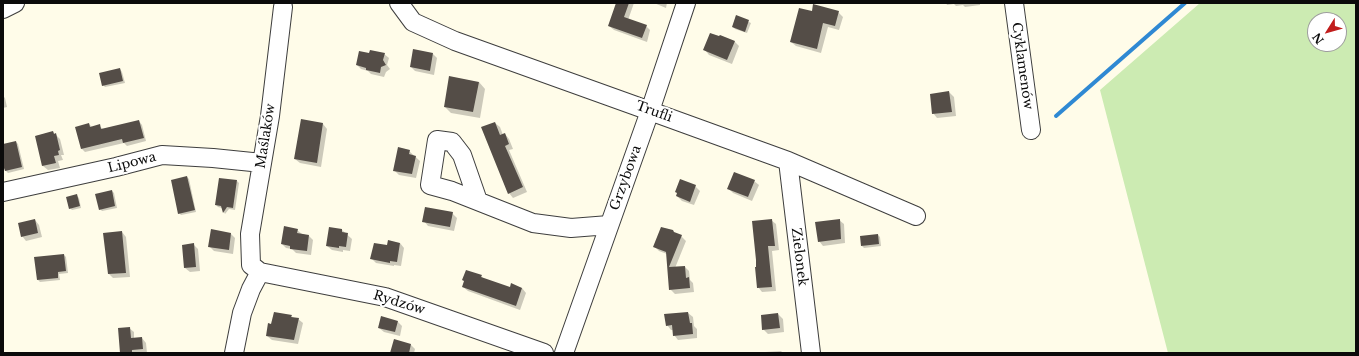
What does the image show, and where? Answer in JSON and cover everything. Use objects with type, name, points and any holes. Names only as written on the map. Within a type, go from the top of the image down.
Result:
[{"type":"street","points":[[3,9],[15,3]]},
{"type":"street","name":"Trufli","points":[[399,3],[413,22],[455,41],[788,161],[916,216]]},
{"type":"street","name":"Grzybowa","points":[[564,353],[650,111],[686,3]]},
{"type":"street","name":"Cyklamenów","points":[[1014,3],[1030,130]]},
{"type":"street","name":"Maślaków","points":[[234,353],[242,313],[251,289],[256,269],[250,234],[270,116],[283,7]]},
{"type":"street","name":"Lipowa","points":[[3,192],[116,167],[162,155],[262,163]]},
{"type":"street","name":"Zielonek","points":[[788,161],[811,353]]},
{"type":"street","points":[[478,201],[533,223],[571,228],[609,225]]},
{"type":"street","name":"Rydzów","points":[[256,269],[384,297],[544,353]]},
{"type":"green space","points":[[1200,3],[1356,3],[1356,353],[1168,353],[1100,90]]},
{"type":"building","points":[[616,3],[629,3],[624,17],[647,25],[642,38],[608,26]]},
{"type":"building","points":[[813,4],[839,11],[835,26],[823,23],[817,49],[790,42],[799,8],[812,11]]},
{"type":"building","points":[[736,15],[749,20],[745,32],[732,27]]},
{"type":"building","points":[[710,33],[735,41],[727,60],[703,50]]},
{"type":"building","points":[[413,49],[433,53],[430,71],[410,67]]},
{"type":"building","points":[[370,50],[385,53],[383,60],[386,65],[381,67],[380,73],[366,70],[366,68],[356,65],[359,51],[369,53]]},
{"type":"building","points":[[120,68],[123,81],[102,86],[99,73]]},
{"type":"building","points":[[449,76],[479,82],[473,112],[444,107]]},
{"type":"building","points":[[949,91],[952,112],[932,114],[930,94]]},
{"type":"building","points":[[301,119],[323,123],[317,163],[294,159]]},
{"type":"building","points":[[139,120],[144,138],[123,143],[122,139],[81,149],[75,127],[89,123],[90,127],[100,124],[101,129]]},
{"type":"building","points":[[495,122],[500,135],[505,133],[509,144],[505,146],[523,187],[508,194],[481,127]]},
{"type":"building","points":[[53,131],[54,134],[56,133],[60,150],[58,151],[59,155],[54,156],[56,163],[42,166],[35,136]]},
{"type":"building","points":[[16,141],[22,167],[5,171],[3,165],[3,144]]},
{"type":"building","points":[[398,147],[410,150],[409,154],[416,156],[412,174],[393,171]]},
{"type":"building","points":[[734,172],[755,180],[748,197],[727,189]]},
{"type":"building","points":[[187,176],[195,210],[178,214],[171,180]]},
{"type":"building","points":[[219,178],[237,180],[233,208],[227,207],[223,213],[221,206],[215,205]]},
{"type":"building","points":[[680,179],[696,185],[690,202],[676,196],[677,193],[675,192]]},
{"type":"building","points":[[112,190],[115,206],[99,210],[95,194]]},
{"type":"building","points":[[77,194],[80,206],[69,209],[66,197]]},
{"type":"building","points":[[425,207],[453,212],[450,227],[422,222]]},
{"type":"building","points":[[35,219],[38,233],[21,237],[18,223]]},
{"type":"building","points":[[772,219],[775,246],[768,246],[772,287],[757,288],[752,221]]},
{"type":"building","points":[[840,219],[841,239],[818,242],[815,222]]},
{"type":"building","points":[[284,226],[298,229],[297,233],[309,235],[307,251],[290,249],[290,246],[281,244]]},
{"type":"building","points":[[329,227],[342,229],[342,232],[348,233],[346,247],[339,246],[339,248],[326,246]]},
{"type":"building","points":[[661,227],[673,230],[674,232],[682,235],[669,267],[685,266],[686,278],[689,277],[690,288],[669,290],[666,252],[653,247]]},
{"type":"building","points":[[211,229],[231,233],[229,250],[208,247]]},
{"type":"building","points":[[122,231],[126,273],[108,274],[103,233]]},
{"type":"building","points":[[878,234],[879,244],[861,246],[860,236]]},
{"type":"building","points":[[388,240],[400,243],[397,262],[390,261],[390,263],[370,259],[374,243],[387,245]]},
{"type":"building","points":[[194,243],[196,267],[184,268],[182,245]]},
{"type":"building","points":[[64,254],[66,271],[58,272],[58,278],[37,280],[34,257]]},
{"type":"building","points":[[466,270],[510,287],[511,283],[522,288],[516,306],[462,287],[464,281],[462,280]]},
{"type":"building","points":[[274,312],[292,315],[291,317],[299,318],[294,340],[266,336],[268,323],[271,324]]},
{"type":"building","points":[[688,312],[690,323],[692,323],[693,334],[673,336],[672,325],[666,326],[664,314]]},
{"type":"building","points":[[778,313],[780,328],[762,330],[761,315]]},
{"type":"building","points":[[381,316],[398,321],[395,332],[378,328]]},
{"type":"building","points":[[130,327],[131,338],[142,337],[143,349],[132,350],[132,353],[120,353],[118,328]]},
{"type":"building","points":[[394,339],[411,344],[409,353],[390,353]]},
{"type":"waterway","points":[[1056,116],[1185,3]]}]
